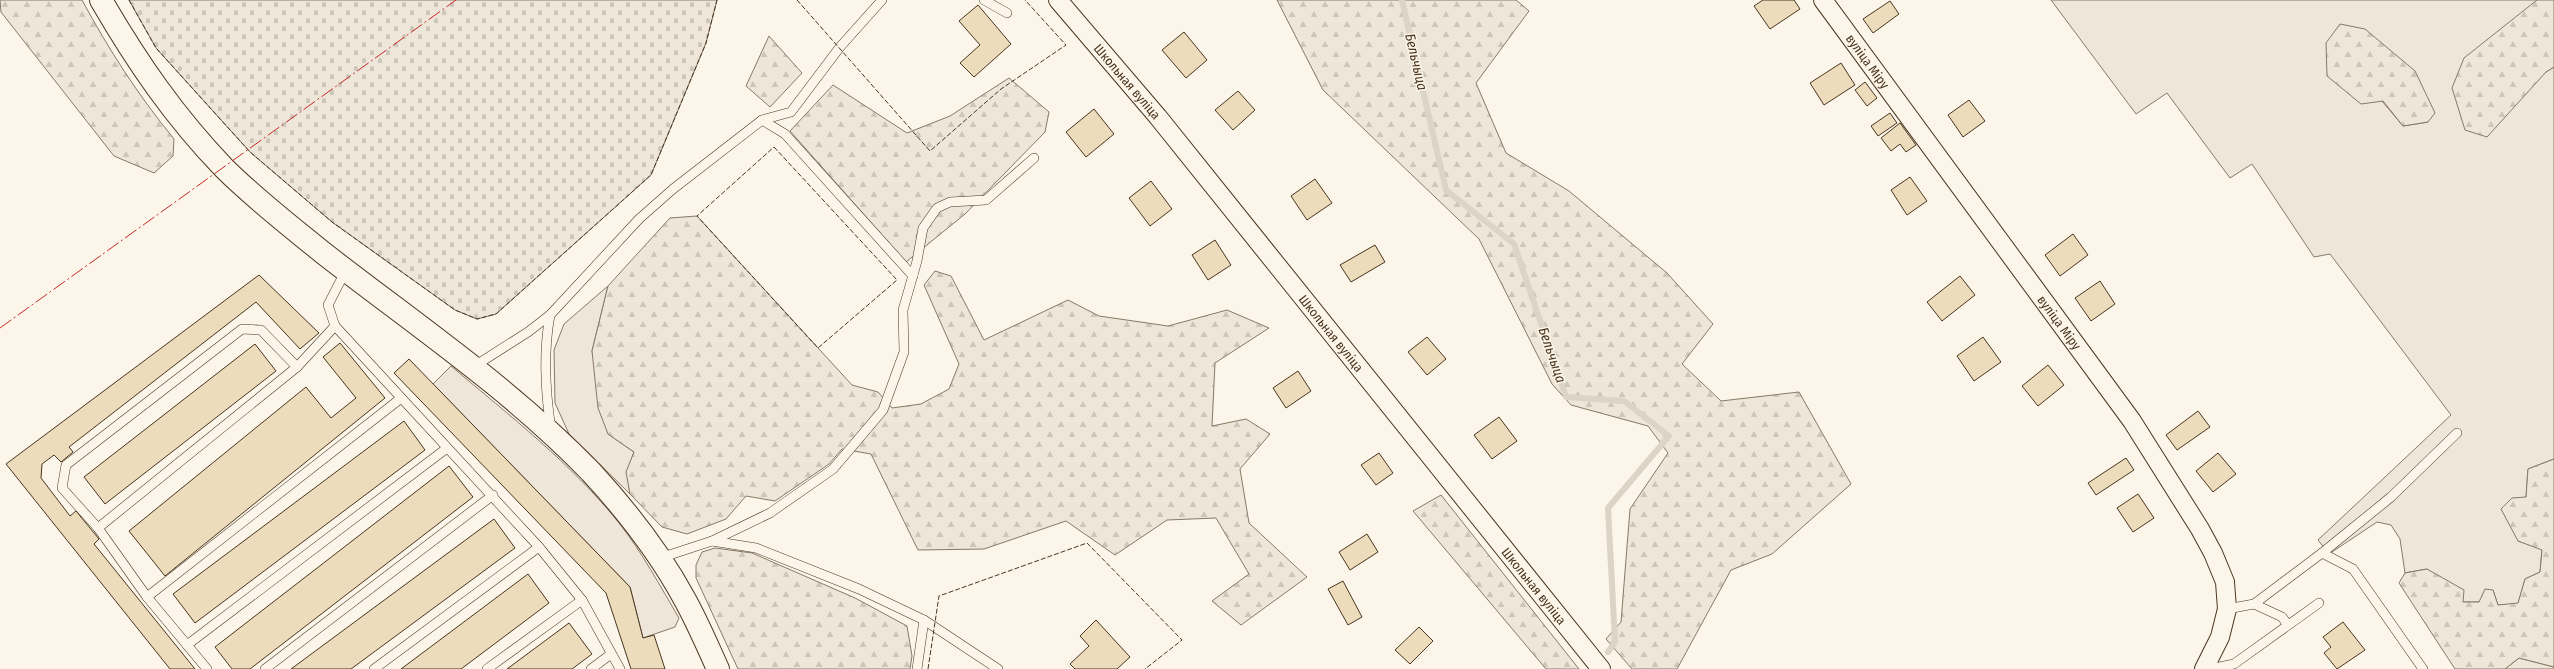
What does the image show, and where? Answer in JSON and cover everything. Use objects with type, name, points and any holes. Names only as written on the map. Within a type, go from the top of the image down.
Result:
[{"type":"street","points":[[101,0],[133,56],[171,109],[215,158],[278,216],[473,367],[552,434],[591,473],[626,512],[660,558],[685,599],[718,669]]},
{"type":"street","name":"Школьная вуліца","points":[[1058,0],[1158,117],[1601,669]]},
{"type":"street","name":"вуліца Міру","points":[[1824,0],[2132,421],[2213,553],[2225,582],[2227,609],[2220,637],[2204,669]]},
{"type":"lane","points":[[473,367],[528,332],[550,314],[639,219],[673,189],[762,120],[791,112],[840,47],[882,0]]},
{"type":"lane","points":[[984,0],[1007,13]]},
{"type":"lane","points":[[762,120],[785,134],[913,276]]},
{"type":"lane","points":[[660,558],[712,541],[770,513],[833,469],[883,410],[904,352],[903,310],[913,276],[923,228],[937,208],[950,202],[986,200],[1034,158]]},
{"type":"lane","points":[[346,270],[328,305],[335,326],[400,399],[493,495],[539,547],[582,600],[620,669]]},
{"type":"lane","points":[[550,314],[546,337],[546,394],[552,434]]},
{"type":"lane","points":[[98,528],[297,367],[335,326]]},
{"type":"lane","points":[[207,669],[147,597],[98,528],[62,488],[66,465],[242,329],[261,330],[297,367]]},
{"type":"lane","points":[[147,597],[400,399]]},
{"type":"lane","points":[[2227,609],[2254,604],[2322,553],[2391,497],[2457,433]]},
{"type":"lane","points":[[187,645],[447,448]]},
{"type":"lane","points":[[265,669],[493,495]]},
{"type":"lane","points":[[712,541],[756,548],[859,589],[924,620],[998,669]]},
{"type":"lane","points":[[374,669],[539,547]]},
{"type":"lane","points":[[2322,553],[2353,569],[2423,669]]},
{"type":"lane","points":[[487,669],[582,600]]},
{"type":"lane","points":[[2210,669],[2234,664],[2319,603]]},
{"type":"lane","points":[[2254,604],[2282,617],[2288,625]]},
{"type":"lane","points":[[917,669],[924,620]]},
{"type":"lane","points":[[591,669],[611,654]]},
{"type":"green space","points":[[0,0],[82,0],[125,72],[148,106],[174,139],[173,156],[154,173],[114,156],[1,12]]},
{"type":"green space","points":[[129,0],[717,0],[706,43],[651,175],[496,314],[477,319],[455,310],[332,222],[250,152],[156,48]]},
{"type":"green space","points":[[1277,0],[1516,0],[1529,11],[1476,83],[1506,153],[1569,191],[1667,273],[1713,324],[1682,364],[1721,401],[1799,392],[1851,484],[1772,554],[1731,570],[1677,669],[1632,669],[1606,639],[1621,622],[1630,509],[1668,453],[1648,426],[1571,405],[1552,384],[1479,239],[1323,90]]},
{"type":"green space","points":[[2051,0],[2537,0],[2546,72],[2554,67],[2554,459],[2528,469],[2526,497],[2518,541],[2542,549],[2540,572],[2525,579],[2518,604],[2498,605],[2493,590],[2479,602],[2462,602],[2427,569],[2405,573],[2400,539],[2391,525],[2377,522],[2329,554],[2318,540],[2451,415],[2330,254],[2314,257],[2252,164],[2230,178],[2167,93],[2136,114]],"holes":[[[2382,101],[2428,122],[2403,126]]]},
{"type":"green space","points":[[2537,0],[2554,0],[2554,67],[2546,72],[2487,137],[2465,130],[2452,88],[2464,58]]},
{"type":"green space","points":[[2340,24],[2365,29],[2415,71],[2435,113],[2428,122],[2403,126],[2383,101],[2361,104],[2327,76],[2326,43]]},
{"type":"green space","points":[[769,36],[802,73],[770,107],[746,86]]},
{"type":"green space","points":[[1009,78],[1049,112],[1045,132],[965,214],[906,262],[790,131],[833,85],[907,133],[950,116]]},
{"type":"green space","points":[[697,216],[852,385],[878,392],[892,408],[921,404],[949,389],[959,364],[924,285],[935,271],[951,276],[984,340],[1068,300],[1099,316],[1168,326],[1227,310],[1269,328],[1215,363],[1212,426],[1246,419],[1270,434],[1240,469],[1249,523],[1307,577],[1241,625],[1212,601],[1249,574],[1216,518],[1167,520],[1115,555],[1066,521],[984,549],[918,550],[871,454],[842,449],[829,464],[775,501],[746,496],[726,519],[687,534],[662,527],[630,494],[626,472],[634,452],[608,434],[598,408],[592,351],[608,286],[670,218]]},
{"type":"green space","points":[[608,286],[592,351],[608,434],[634,452],[627,472],[630,494],[569,434],[555,403],[554,350],[564,324]]},
{"type":"green space","points":[[451,366],[560,460],[581,480],[619,523],[643,557],[679,618],[675,627],[643,638],[630,587],[433,384]]},
{"type":"green space","points":[[2554,459],[2554,667],[2519,658],[2505,669],[2455,669],[2399,583],[2405,573],[2427,569],[2464,590],[2463,602],[2479,602],[2485,589],[2493,590],[2498,605],[2518,603],[2525,579],[2540,572],[2542,550],[2518,541],[2501,509],[2512,498],[2526,497],[2528,469]]},
{"type":"green space","points":[[1441,495],[1579,669],[1546,669],[1413,511]]},
{"type":"green space","points":[[715,548],[752,553],[855,598],[907,626],[912,656],[910,669],[738,669],[696,578],[696,565],[702,552]]},
{"type":"green space","points":[[2519,658],[2554,667],[2554,669],[2505,669]]},
{"type":"building","points":[[1763,0],[1794,0],[1800,9],[1770,29],[1754,6]]},
{"type":"building","points":[[1890,1],[1899,14],[1873,33],[1863,19]]},
{"type":"building","points":[[978,5],[1011,44],[974,77],[960,63],[980,45],[959,21]]},
{"type":"building","points":[[1184,32],[1207,60],[1186,78],[1162,50]]},
{"type":"building","points":[[1841,63],[1855,85],[1824,105],[1810,83]]},
{"type":"building","points":[[1865,82],[1877,98],[1867,106],[1855,90]]},
{"type":"building","points":[[1238,91],[1255,110],[1233,130],[1215,110]]},
{"type":"building","points":[[1969,100],[1985,121],[1963,137],[1948,115]]},
{"type":"building","points":[[1094,109],[1114,134],[1086,157],[1066,132]]},
{"type":"building","points":[[1890,113],[1897,123],[1878,136],[1871,126]]},
{"type":"building","points":[[1900,123],[1916,145],[1906,152],[1900,144],[1891,151],[1881,138]]},
{"type":"building","points":[[1910,177],[1927,201],[1907,215],[1891,190]]},
{"type":"building","points":[[1315,179],[1332,203],[1307,220],[1291,196]]},
{"type":"building","points":[[1151,181],[1172,209],[1150,226],[1129,198]]},
{"type":"building","points":[[2073,234],[2088,255],[2060,276],[2045,255]]},
{"type":"building","points":[[1215,240],[1231,265],[1208,280],[1192,255]]},
{"type":"building","points":[[1375,245],[1385,262],[1351,282],[1340,265]]},
{"type":"building","points":[[259,275],[319,333],[300,349],[256,302],[69,447],[73,452],[61,462],[54,455],[42,464],[41,478],[70,516],[76,511],[99,539],[94,544],[195,669],[170,669],[6,464]]},
{"type":"building","points":[[1960,276],[1975,295],[1942,321],[1927,302]]},
{"type":"building","points":[[2100,281],[2115,304],[2091,321],[2075,298]]},
{"type":"building","points":[[1427,337],[1446,359],[1427,375],[1408,352]]},
{"type":"building","points":[[1983,337],[2001,362],[1974,381],[1957,356]]},
{"type":"building","points":[[340,343],[385,398],[165,576],[129,531],[306,387],[331,418],[356,398],[323,357]]},
{"type":"building","points":[[255,344],[276,371],[105,504],[84,477]]},
{"type":"building","points":[[409,359],[630,587],[643,638],[654,635],[665,669],[631,669],[606,593],[394,373]]},
{"type":"building","points":[[2048,365],[2064,385],[2038,406],[2022,386]]},
{"type":"building","points":[[1298,371],[1311,391],[1286,408],[1273,388]]},
{"type":"building","points":[[2198,411],[2210,427],[2177,450],[2166,435]]},
{"type":"building","points":[[1499,417],[1517,441],[1492,459],[1474,435]]},
{"type":"building","points":[[404,421],[425,450],[195,623],[173,594]]},
{"type":"building","points":[[1379,453],[1393,473],[1376,485],[1361,465]]},
{"type":"building","points":[[2218,453],[2236,474],[2213,492],[2196,471]]},
{"type":"building","points":[[2126,458],[2134,470],[2096,495],[2088,483]]},
{"type":"building","points":[[449,466],[473,497],[250,669],[232,669],[215,647]]},
{"type":"building","points":[[2138,494],[2154,518],[2133,532],[2117,508]]},
{"type":"building","points":[[494,519],[515,548],[351,669],[291,669]]},
{"type":"building","points":[[1367,534],[1378,552],[1350,570],[1339,552]]},
{"type":"building","points":[[528,574],[549,603],[461,669],[401,669]]},
{"type":"building","points":[[1343,581],[1362,617],[1348,625],[1328,589]]},
{"type":"building","points":[[1096,620],[1130,657],[1117,669],[1075,669],[1070,664],[1089,646],[1080,636]]},
{"type":"building","points":[[2343,622],[2365,650],[2337,669],[2324,653],[2331,647],[2323,637]]},
{"type":"building","points":[[569,623],[592,654],[572,669],[507,669]]},
{"type":"building","points":[[1419,627],[1433,641],[1410,664],[1395,650]]},
{"type":"waterway","name":"Бельчыца","points":[[1402,0],[1446,190],[1514,244],[1566,397],[1624,401],[1669,436],[1608,508],[1615,642],[1608,652]]},
{"type":"fence","points":[[129,0],[156,48],[250,152],[332,222],[455,310],[477,319],[496,314],[651,175],[706,43],[717,0]]},
{"type":"fence","points":[[797,0],[930,151],[1001,89],[1066,45],[1025,0]]},
{"type":"fence","points":[[774,147],[897,280],[818,348],[697,216],[774,147]]},
{"type":"fence","points":[[928,669],[939,596],[1087,543],[1182,640],[1145,669]]},
{"type":"power","points":[[0,328],[456,0]]}]
